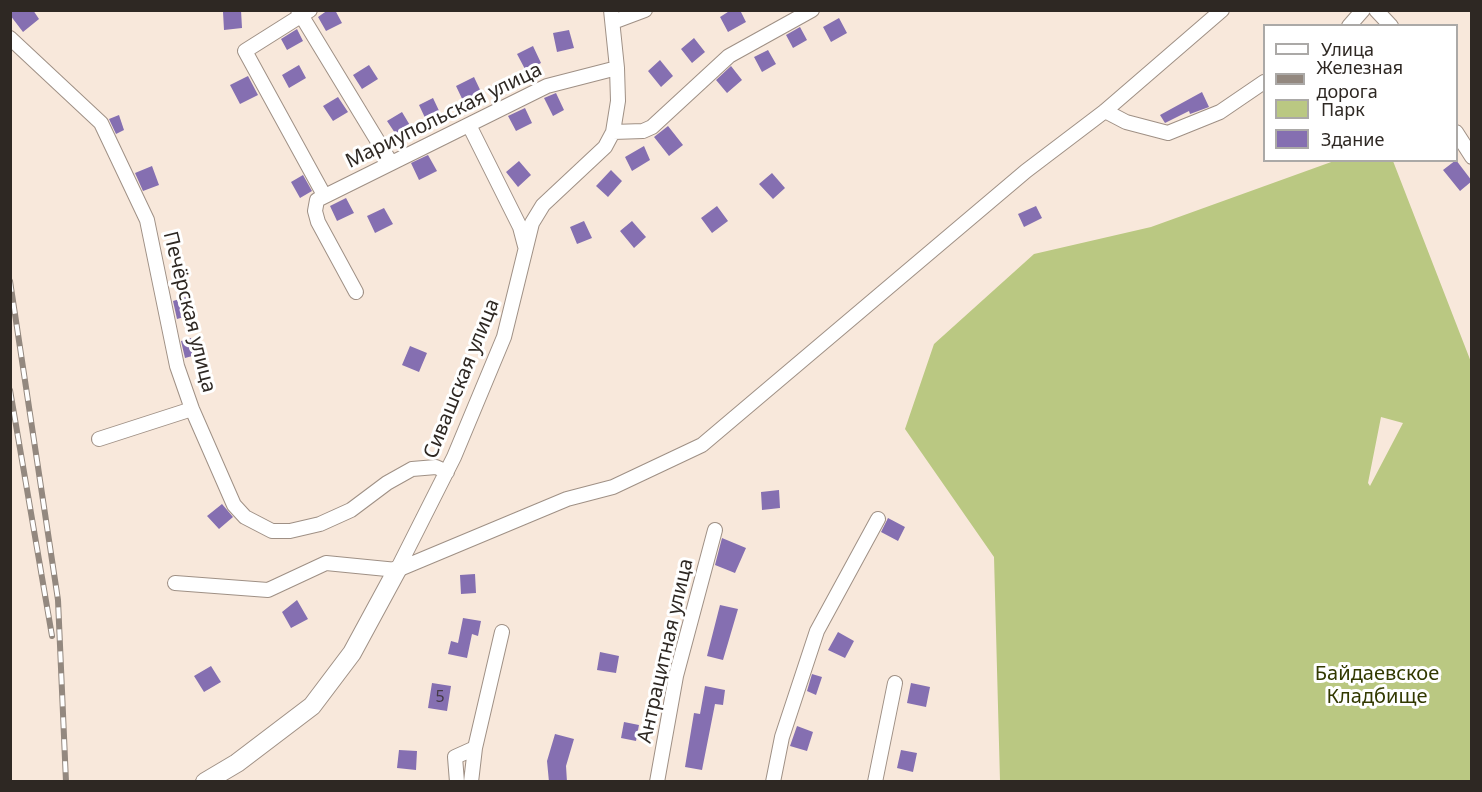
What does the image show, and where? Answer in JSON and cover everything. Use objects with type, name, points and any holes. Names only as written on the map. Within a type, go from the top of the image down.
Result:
[{"type":"main road","points":[[205,782],[237,762],[312,706],[352,653],[397,570]]},
{"type":"street","points":[[645,10],[612,16],[618,101],[614,132],[643,131],[652,128],[729,56],[812,10]]},
{"type":"street","points":[[175,583],[268,590],[326,563],[397,570],[567,499],[613,487],[702,445],[1026,171],[1105,111],[1222,10]]},
{"type":"street","points":[[1351,24],[1364,10]]},
{"type":"street","points":[[1376,10],[1389,24]]},
{"type":"street","points":[[356,292],[318,222],[315,211],[317,200],[324,195],[244,51],[303,12],[392,163]]},
{"type":"street","name":"Печёрская улица","points":[[10,38],[101,123],[147,220],[177,366],[192,409],[234,506],[245,517],[272,531],[290,531],[320,524],[351,510],[387,483],[411,469],[436,467],[447,472]]},
{"type":"street","name":"Мариупольская улица","points":[[324,195],[548,86],[617,68]]},
{"type":"street","points":[[1105,111],[1126,122],[1168,133],[1220,112],[1263,82]]},
{"type":"street","points":[[469,125],[520,227],[526,248]]},
{"type":"street","name":"Сивашская улица","points":[[397,570],[447,472],[504,337],[532,223],[543,205],[605,147],[614,132]]},
{"type":"street","points":[[1458,135],[1472,157]]},
{"type":"street","points":[[99,439],[192,409]]},
{"type":"street","points":[[773,782],[782,737],[817,631],[878,519]]},
{"type":"street","name":"Антрацитная улица","points":[[657,782],[676,676],[715,530]]},
{"type":"street","points":[[471,782],[475,748],[502,632]]},
{"type":"street","points":[[875,782],[895,683]]},
{"type":"street","points":[[457,782],[455,757],[475,748]]},
{"type":"green space","name":"Байдаевское Кладбище","points":[[1331,162],[1393,162],[1471,362],[1471,781],[1000,781],[994,557],[905,429],[934,344],[1034,254],[1151,227]],"holes":[[[1381,417],[1403,423],[1370,486],[1368,483]]]},
{"type":"building","points":[[10,10],[33,10],[39,19],[23,32],[10,15]]},
{"type":"building","points":[[241,10],[242,28],[224,30],[223,12]]},
{"type":"building","points":[[328,10],[335,10],[342,23],[326,31],[318,17]]},
{"type":"building","points":[[731,10],[740,10],[746,22],[728,32],[720,17]]},
{"type":"building","points":[[839,18],[847,33],[831,42],[823,27]]},
{"type":"building","points":[[800,27],[807,40],[793,48],[786,35]]},
{"type":"building","points":[[297,29],[303,41],[287,50],[281,39]]},
{"type":"building","points":[[569,30],[574,48],[557,52],[553,33]]},
{"type":"building","points":[[694,38],[705,52],[692,63],[681,49]]},
{"type":"building","points":[[533,46],[541,63],[526,71],[517,54]]},
{"type":"building","points":[[768,50],[776,64],[762,72],[754,57]]},
{"type":"building","points":[[660,60],[673,76],[661,87],[648,71]]},
{"type":"building","points":[[299,65],[306,78],[289,88],[282,75]]},
{"type":"building","points":[[369,65],[378,79],[362,89],[353,75]]},
{"type":"building","points":[[731,66],[742,80],[727,93],[716,80]]},
{"type":"building","points":[[248,76],[258,95],[240,104],[230,85]]},
{"type":"building","points":[[474,77],[483,96],[465,105],[456,86]]},
{"type":"building","points":[[1202,92],[1209,107],[1190,114],[1189,111],[1165,123],[1160,115]]},
{"type":"building","points":[[556,93],[564,110],[553,116],[544,98]]},
{"type":"building","points":[[338,97],[348,112],[333,121],[323,106]]},
{"type":"building","points":[[433,98],[441,115],[427,122],[419,105]]},
{"type":"building","points":[[525,108],[532,123],[516,131],[508,116]]},
{"type":"building","points":[[402,112],[411,127],[397,136],[387,121]]},
{"type":"building","points":[[119,115],[124,130],[116,134],[109,119]]},
{"type":"building","points":[[668,126],[683,145],[669,156],[654,137]]},
{"type":"building","points":[[644,146],[650,160],[632,171],[625,157]]},
{"type":"building","points":[[428,155],[437,171],[419,180],[411,163]]},
{"type":"building","points":[[519,161],[531,175],[518,187],[506,172]]},
{"type":"building","points":[[1453,162],[1458,162],[1472,181],[1460,191],[1443,170]]},
{"type":"building","points":[[152,166],[159,185],[143,191],[135,173]]},
{"type":"building","points":[[611,170],[622,181],[608,197],[596,186]]},
{"type":"building","points":[[772,173],[785,188],[773,199],[759,184]]},
{"type":"building","points":[[303,175],[312,191],[300,198],[291,182]]},
{"type":"building","points":[[346,198],[354,213],[337,221],[330,206]]},
{"type":"building","points":[[717,206],[728,221],[712,233],[701,218]]},
{"type":"building","points":[[1036,206],[1042,218],[1024,227],[1018,214]]},
{"type":"building","points":[[384,208],[393,224],[375,233],[367,216]]},
{"type":"building","points":[[584,221],[592,238],[577,244],[570,227]]},
{"type":"building","points":[[632,221],[646,237],[634,248],[620,231]]},
{"type":"building","points":[[186,297],[191,315],[177,319],[173,301]]},
{"type":"building","points":[[191,338],[196,355],[185,358],[181,341]]},
{"type":"building","points":[[410,346],[427,353],[419,372],[402,365]]},
{"type":"building","points":[[779,490],[780,508],[762,510],[761,492]]},
{"type":"building","points":[[222,504],[233,517],[219,529],[207,516]]},
{"type":"building","points":[[888,518],[905,527],[898,541],[881,532]]},
{"type":"building","points":[[722,538],[746,548],[735,573],[715,565]]},
{"type":"building","points":[[475,574],[476,593],[461,594],[460,575]]},
{"type":"building","points":[[297,600],[308,619],[291,628],[282,612]]},
{"type":"building","points":[[720,605],[738,609],[723,660],[707,656]]},
{"type":"building","points":[[463,618],[481,621],[478,636],[472,634],[467,658],[448,654],[451,641],[458,643]]},
{"type":"building","points":[[838,632],[854,641],[845,658],[828,650]]},
{"type":"building","points":[[600,652],[619,656],[616,673],[597,670]]},
{"type":"building","points":[[211,666],[221,682],[204,692],[194,676]]},
{"type":"building","points":[[812,674],[822,677],[816,695],[807,691]]},
{"type":"building","points":[[432,683],[451,686],[447,711],[428,708]]},
{"type":"building","points":[[911,683],[930,687],[926,707],[907,703]]},
{"type":"building","points":[[705,686],[725,690],[723,705],[715,704],[702,770],[685,767],[694,713],[700,714]]},
{"type":"building","points":[[624,722],[639,725],[636,741],[621,738]]},
{"type":"building","points":[[797,726],[813,732],[807,751],[790,746]]},
{"type":"building","points":[[555,734],[574,739],[566,766],[567,782],[549,782],[547,761]]},
{"type":"building","points":[[399,750],[417,751],[416,770],[397,768]]},
{"type":"building","points":[[901,750],[917,753],[913,772],[897,768]]},
{"type":"railway","points":[[10,281],[58,600],[66,782]]},
{"type":"railway","points":[[10,390],[52,636]]}]
